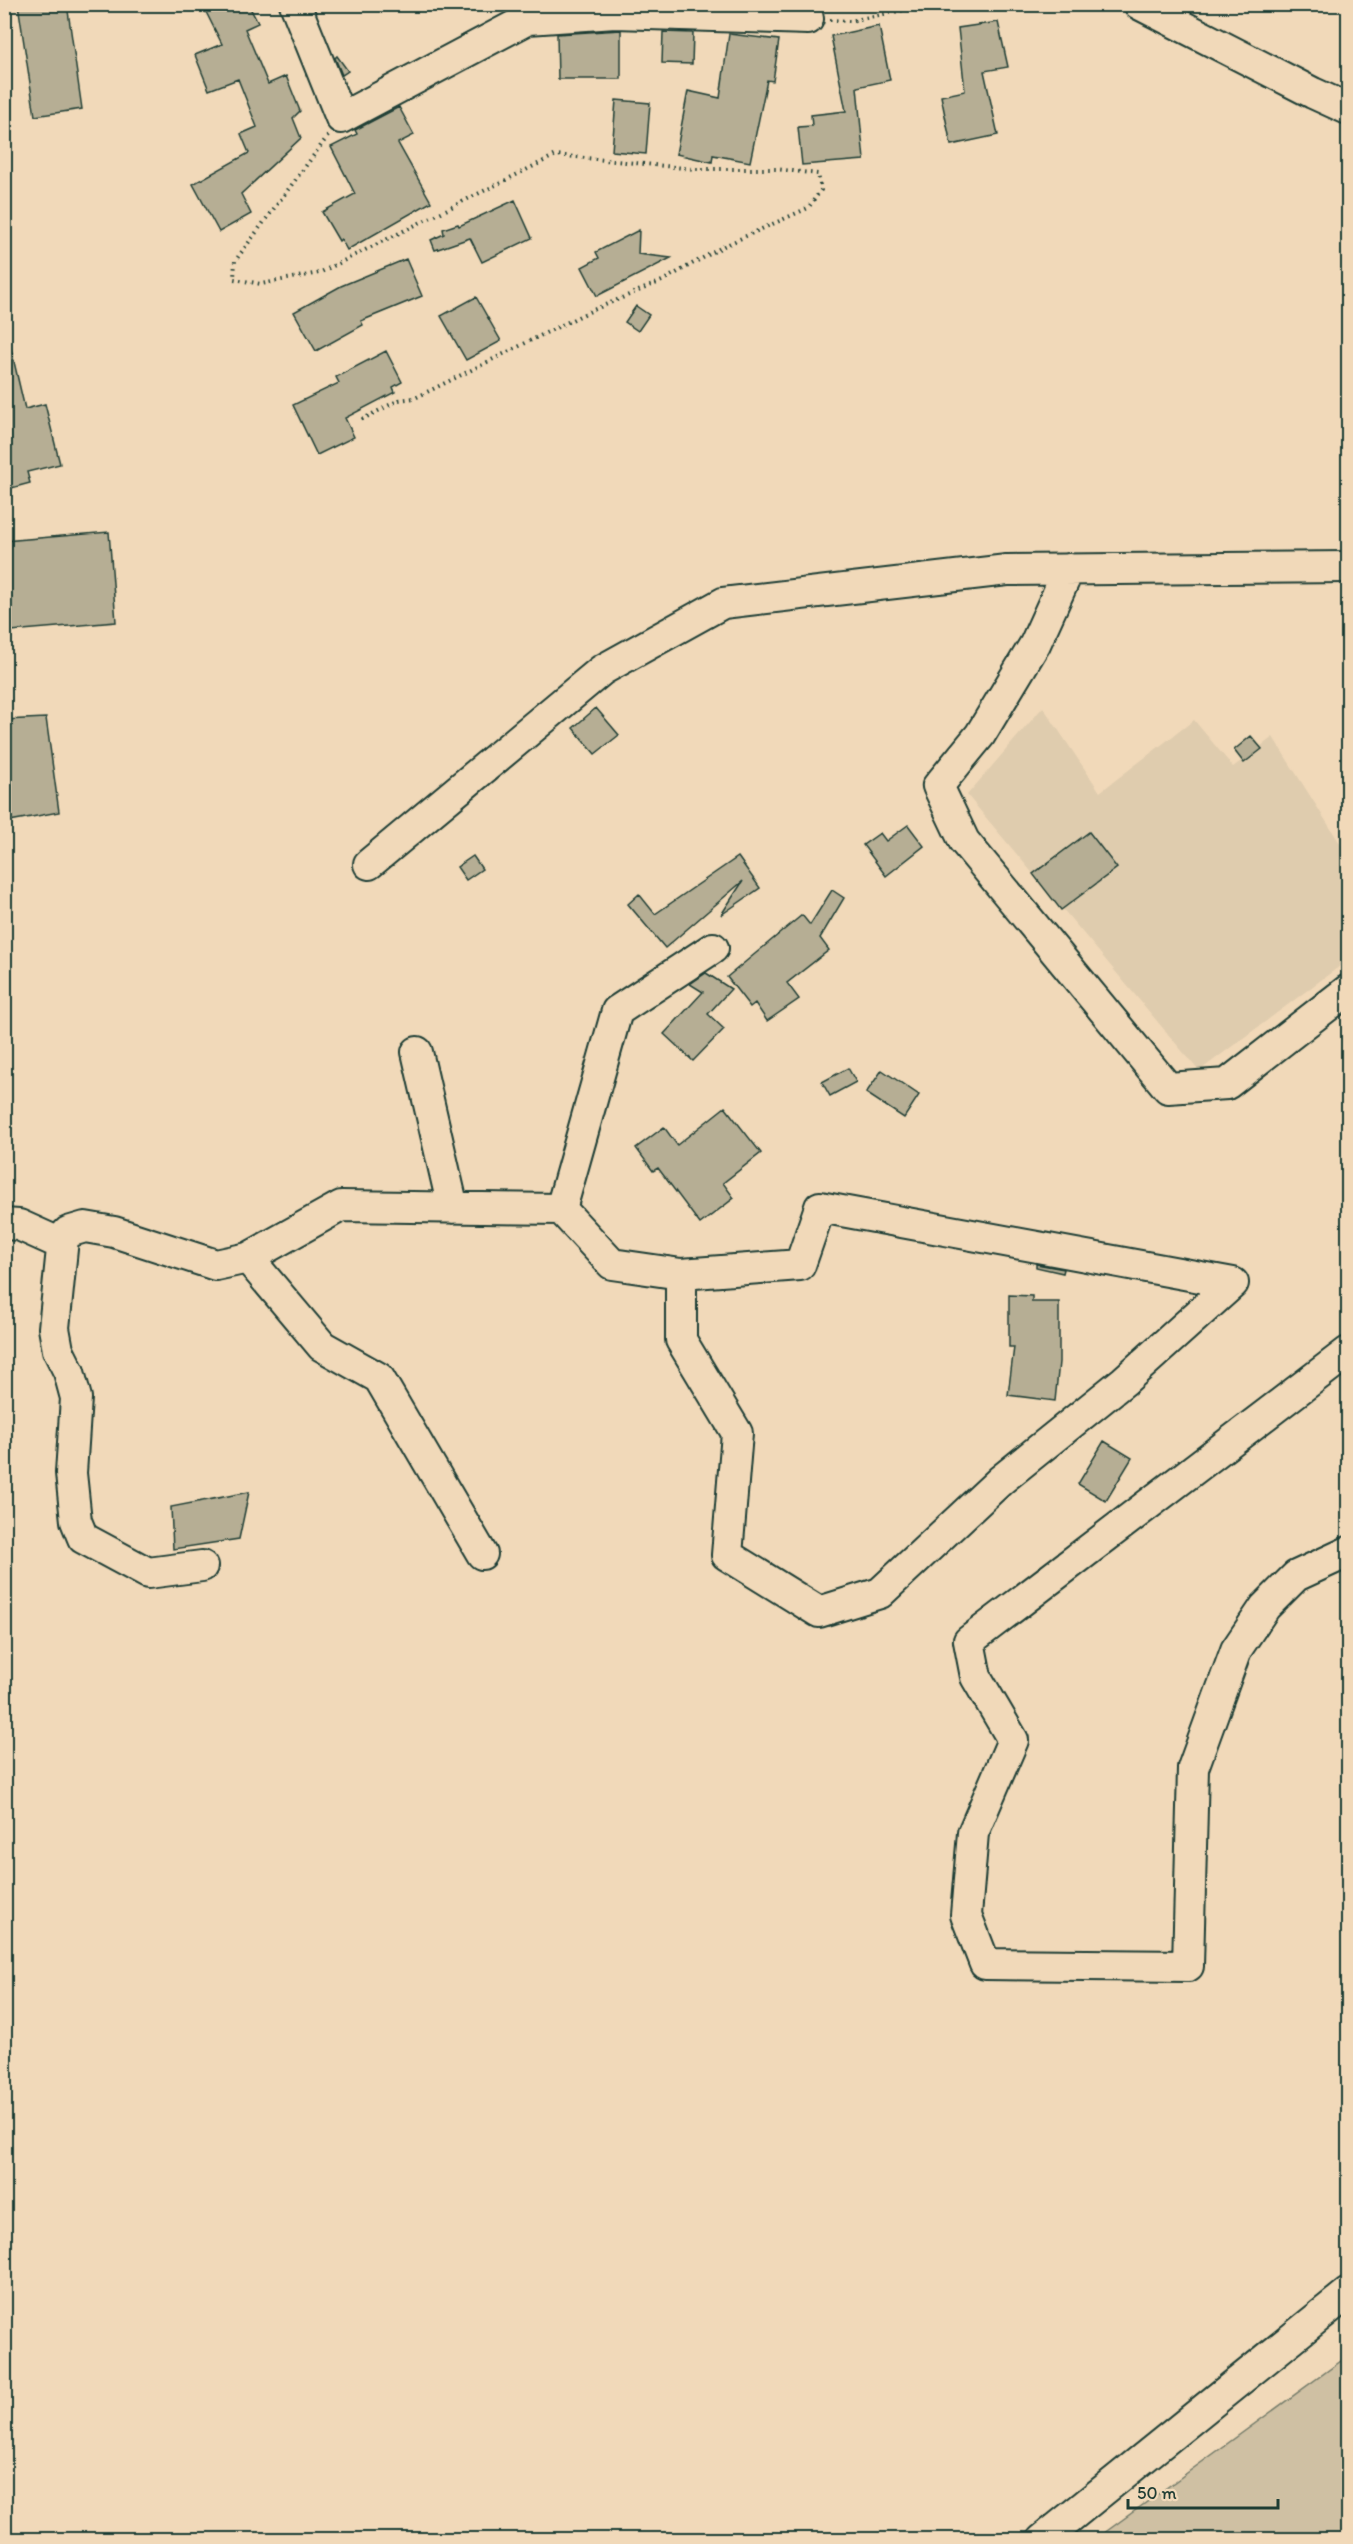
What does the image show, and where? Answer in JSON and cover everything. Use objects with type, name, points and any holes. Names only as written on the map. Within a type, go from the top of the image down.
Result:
[{"type":"street","points":[[295,4],[341,118],[528,19],[615,13],[807,12]]},
{"type":"street","points":[[1139,4],[1312,93],[1348,109]]},
{"type":"street","points":[[369,864],[602,670],[723,603],[1007,570],[1348,567]]},
{"type":"street","points":[[1069,569],[1035,644],[980,735],[938,786],[964,842],[1168,1088],[1227,1084],[1348,990]]},
{"type":"street","points":[[561,1209],[617,1011],[713,948]]},
{"type":"street","points":[[417,1052],[453,1208]]},
{"type":"street","points":[[4,1224],[19,1225],[59,1243],[68,1232],[85,1227],[114,1232],[216,1265],[248,1258],[341,1206],[561,1209],[612,1264],[681,1274],[800,1265],[820,1208],[1233,1282],[1124,1381],[1001,1480],[880,1593],[819,1612],[727,1555],[737,1433],[681,1340],[681,1274]]},
{"type":"street","points":[[63,1239],[54,1328],[58,1350],[69,1371],[76,1398],[71,1473],[76,1521],[83,1538],[148,1573],[202,1566]]},
{"type":"street","points":[[248,1258],[322,1346],[379,1378],[482,1554]]},
{"type":"street","points":[[1348,1352],[969,1641],[976,1677],[1013,1740],[973,1833],[966,1915],[985,1964],[1188,1966],[1193,1768],[1236,1650],[1265,1607],[1296,1576],[1348,1552]]},
{"type":"street","points":[[1042,2540],[1348,2293]]},
{"type":"path","points":[[807,12],[850,21],[933,4]]},
{"type":"path","points":[[341,118],[235,261],[234,279],[261,284],[319,273],[556,155],[694,169],[776,170],[818,174],[821,190],[808,208],[724,246],[662,281],[586,313],[415,398],[399,400],[359,421]]},
{"type":"shaded area","points":[[1043,707],[1100,792],[1194,720],[1233,767],[1273,737],[1348,856],[1348,960],[1199,1071],[967,795]]},
{"type":"shaded area","points":[[1348,2356],[1348,2539],[1096,2539]]},
{"type":"building","points":[[18,4],[67,4],[82,109],[35,116]]},
{"type":"building","points":[[202,4],[248,4],[258,23],[245,29],[268,84],[286,76],[300,111],[293,118],[301,138],[241,194],[251,214],[219,232],[193,184],[249,153],[241,134],[257,127],[238,79],[209,90],[195,55],[222,44]]},
{"type":"building","points":[[998,22],[1008,67],[984,71],[998,135],[951,145],[941,96],[965,91],[958,28]]},
{"type":"building","points":[[879,26],[890,80],[857,87],[864,160],[802,165],[798,127],[812,126],[811,115],[846,111],[831,36]]},
{"type":"building","points":[[621,30],[621,79],[558,79],[557,34]]},
{"type":"building","points":[[663,32],[693,33],[692,64],[662,63]]},
{"type":"building","points":[[729,34],[779,40],[773,81],[767,80],[750,162],[713,155],[712,162],[676,154],[688,91],[720,98]]},
{"type":"building","points":[[337,56],[348,71],[342,75],[335,58]]},
{"type":"building","points":[[616,100],[650,103],[646,154],[612,151]]},
{"type":"building","points":[[399,107],[414,135],[398,143],[431,202],[347,250],[322,212],[355,194],[331,147],[357,134],[355,130]]},
{"type":"building","points":[[515,200],[532,238],[482,262],[470,238],[435,250],[431,240],[444,234],[443,229],[458,224],[459,226]]},
{"type":"building","points":[[639,230],[638,254],[671,258],[597,296],[582,267],[599,258],[596,252]]},
{"type":"building","points":[[406,259],[422,296],[361,321],[363,325],[316,351],[294,312],[341,286]]},
{"type":"building","points":[[476,297],[501,341],[466,360],[441,316]]},
{"type":"building","points":[[636,306],[649,315],[638,331],[625,322]]},
{"type":"building","points":[[11,349],[25,409],[45,404],[60,464],[27,472],[30,483],[4,490],[4,350]]},
{"type":"building","points":[[386,351],[402,382],[393,387],[395,392],[345,418],[354,437],[317,455],[293,405],[339,383],[336,377]]},
{"type":"building","points":[[109,532],[116,622],[11,631],[4,570],[4,541]]},
{"type":"building","points":[[596,708],[619,735],[595,754],[573,728]]},
{"type":"building","points":[[46,718],[59,812],[4,822],[4,720]]},
{"type":"building","points":[[1251,736],[1262,749],[1244,763],[1234,750]]},
{"type":"building","points":[[908,825],[924,846],[886,876],[863,845],[880,833],[886,841]]},
{"type":"building","points":[[1089,832],[1117,868],[1061,910],[1033,874]]},
{"type":"building","points":[[473,856],[482,869],[466,880],[457,867]]},
{"type":"building","points":[[738,857],[760,888],[721,915],[743,881],[665,948],[628,904],[639,894],[655,914]]},
{"type":"building","points":[[832,890],[844,898],[820,938],[829,950],[787,983],[799,999],[767,1021],[755,1003],[750,1007],[727,977],[802,915],[810,925]]},
{"type":"building","points":[[706,973],[731,989],[708,1014],[724,1029],[693,1061],[664,1034],[703,992],[690,984]]},
{"type":"building","points":[[848,1068],[856,1082],[830,1096],[822,1082]]},
{"type":"building","points":[[882,1070],[919,1095],[904,1118],[866,1093]]},
{"type":"building","points":[[725,1107],[761,1153],[723,1183],[734,1198],[700,1224],[658,1168],[653,1171],[636,1148],[664,1127],[677,1145]]},
{"type":"building","points":[[1036,1264],[1064,1269],[1063,1273],[1036,1267]]},
{"type":"building","points":[[1009,1295],[1032,1296],[1032,1302],[1059,1302],[1059,1362],[1055,1401],[1008,1395],[1014,1347],[1009,1347]]},
{"type":"building","points":[[1104,1441],[1132,1458],[1106,1501],[1078,1484]]},
{"type":"building","points":[[249,1492],[239,1539],[173,1549],[171,1507]]}]
